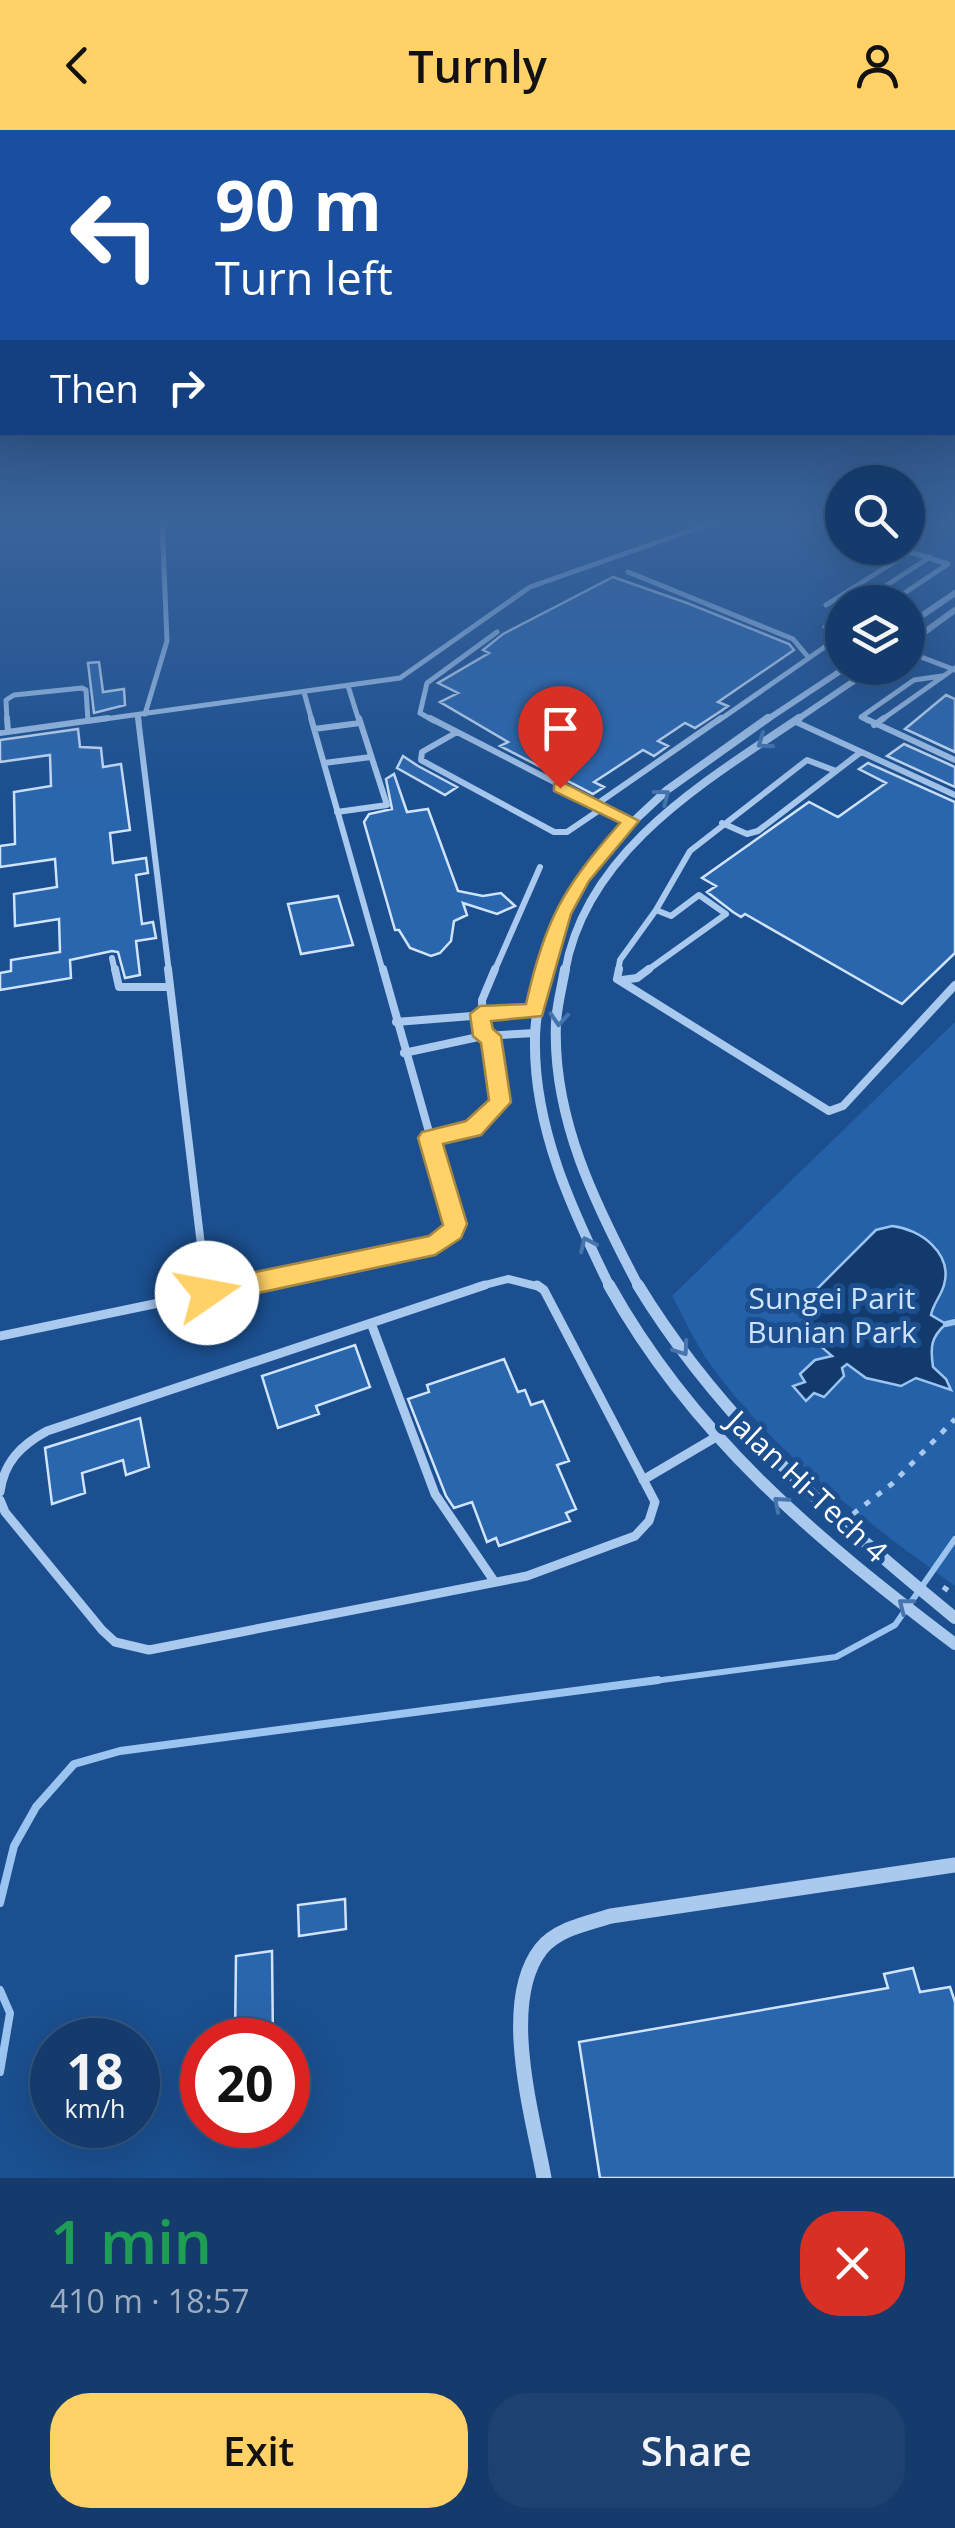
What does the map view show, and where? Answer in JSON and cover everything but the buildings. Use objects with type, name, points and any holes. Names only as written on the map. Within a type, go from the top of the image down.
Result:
[{"type":"street","points":[[925,632],[949,615]]},
{"type":"street","name":"Jalan Hi-Tech 4","points":[[825,682],[630,821],[582,878],[562,914],[546,960],[535,1011],[538,1096],[551,1151],[578,1224],[610,1292],[696,1415],[768,1492],[854,1566],[955,1644]]},
{"type":"street","name":"Jalan Hi-Tech 4","points":[[848,685],[681,800],[624,854],[585,916],[566,963],[558,1055],[564,1111],[587,1183],[614,1243],[644,1297],[694,1366],[760,1447],[867,1546],[955,1618]]},
{"type":"street","points":[[544,2178],[521,2022],[526,1978],[541,1949],[571,1928],[611,1916],[955,1865]]},
{"type":"lane","points":[[166,615],[168,630],[161,676],[141,714],[207,1293]]},
{"type":"lane","points":[[88,721],[86,690],[82,688],[14,696],[6,700],[4,733],[400,678],[491,615]]},
{"type":"lane","points":[[733,615],[793,639],[810,658]]},
{"type":"lane","points":[[497,632],[427,683],[420,713],[597,808],[630,821]]},
{"type":"lane","points":[[456,732],[422,752],[421,760],[554,832],[567,832],[825,647]]},
{"type":"lane","points":[[925,658],[955,669]]},
{"type":"lane","points":[[874,725],[955,669]]},
{"type":"lane","points":[[942,676],[914,680],[861,717],[955,760]]},
{"type":"lane","points":[[338,812],[386,806],[348,686]]},
{"type":"lane","points":[[0,1336],[435,1245],[446,1240],[456,1224],[404,1053],[304,692]]},
{"type":"lane","points":[[794,721],[955,795]]},
{"type":"lane","points":[[314,729],[360,723]]},
{"type":"lane","points":[[722,823],[747,834],[758,831],[862,752]]},
{"type":"lane","points":[[324,763],[371,757]]},
{"type":"lane","points":[[616,979],[620,960],[656,910],[690,851],[808,760],[836,770]]},
{"type":"lane","points":[[430,1138],[473,1128],[500,1102],[480,1014],[482,1000],[540,867]]},
{"type":"lane","points":[[616,979],[638,978],[726,914],[698,896],[671,916],[656,910]]},
{"type":"lane","points":[[112,958],[120,987],[170,987]]},
{"type":"lane","points":[[616,979],[829,1111],[843,1106],[955,984]]},
{"type":"lane","points":[[396,1022],[535,1011]]},
{"type":"lane","points":[[404,1053],[487,1036],[536,1033]]},
{"type":"lane","points":[[0,1492],[8,1463],[31,1438],[502,1280],[534,1282],[544,1290],[656,1502],[649,1521],[635,1536],[527,1576],[149,1650],[114,1642],[102,1630],[4,1512],[0,1500]]},
{"type":"lane","points":[[371,1323],[435,1494],[494,1581]]},
{"type":"lane","points":[[642,1480],[716,1437]]},
{"type":"path","points":[[853,1522],[852,1514],[906,1471],[955,1419]]},
{"type":"path","points":[[945,1589],[955,1595]]},
{"type":"green space","name":"Sungei Parit Bunian Park","points":[[955,1022],[955,1586],[824,1485],[763,1428],[710,1364],[672,1296]]},
{"type":"shaded area","points":[[892,1226],[923,1238],[944,1263],[944,1285],[931,1315],[946,1324],[937,1333],[932,1354],[933,1367],[951,1390],[916,1378],[901,1386],[866,1378],[847,1364],[842,1368],[844,1376],[824,1397],[814,1393],[806,1401],[793,1386],[805,1382],[800,1374],[815,1360],[832,1356],[810,1334],[800,1306],[876,1230]]},
{"type":"waterway","points":[[946,1324],[955,1322]]},
{"type":"waterway","points":[[639,1683],[836,1657],[895,1625],[955,1539]]},
{"type":"waterway","points":[[0,1903],[14,1846],[36,1807],[74,1764],[120,1751],[658,1680]]},
{"type":"waterway","points":[[0,1990],[10,2013],[0,2072]]},
{"type":"route","points":[[207,1293],[446,1240],[456,1224],[430,1138],[473,1128],[492,1114],[500,1102],[490,1036],[483,1036],[480,1014],[535,1011],[546,960],[562,914],[582,878],[630,821],[608,814],[560,788]]}]
